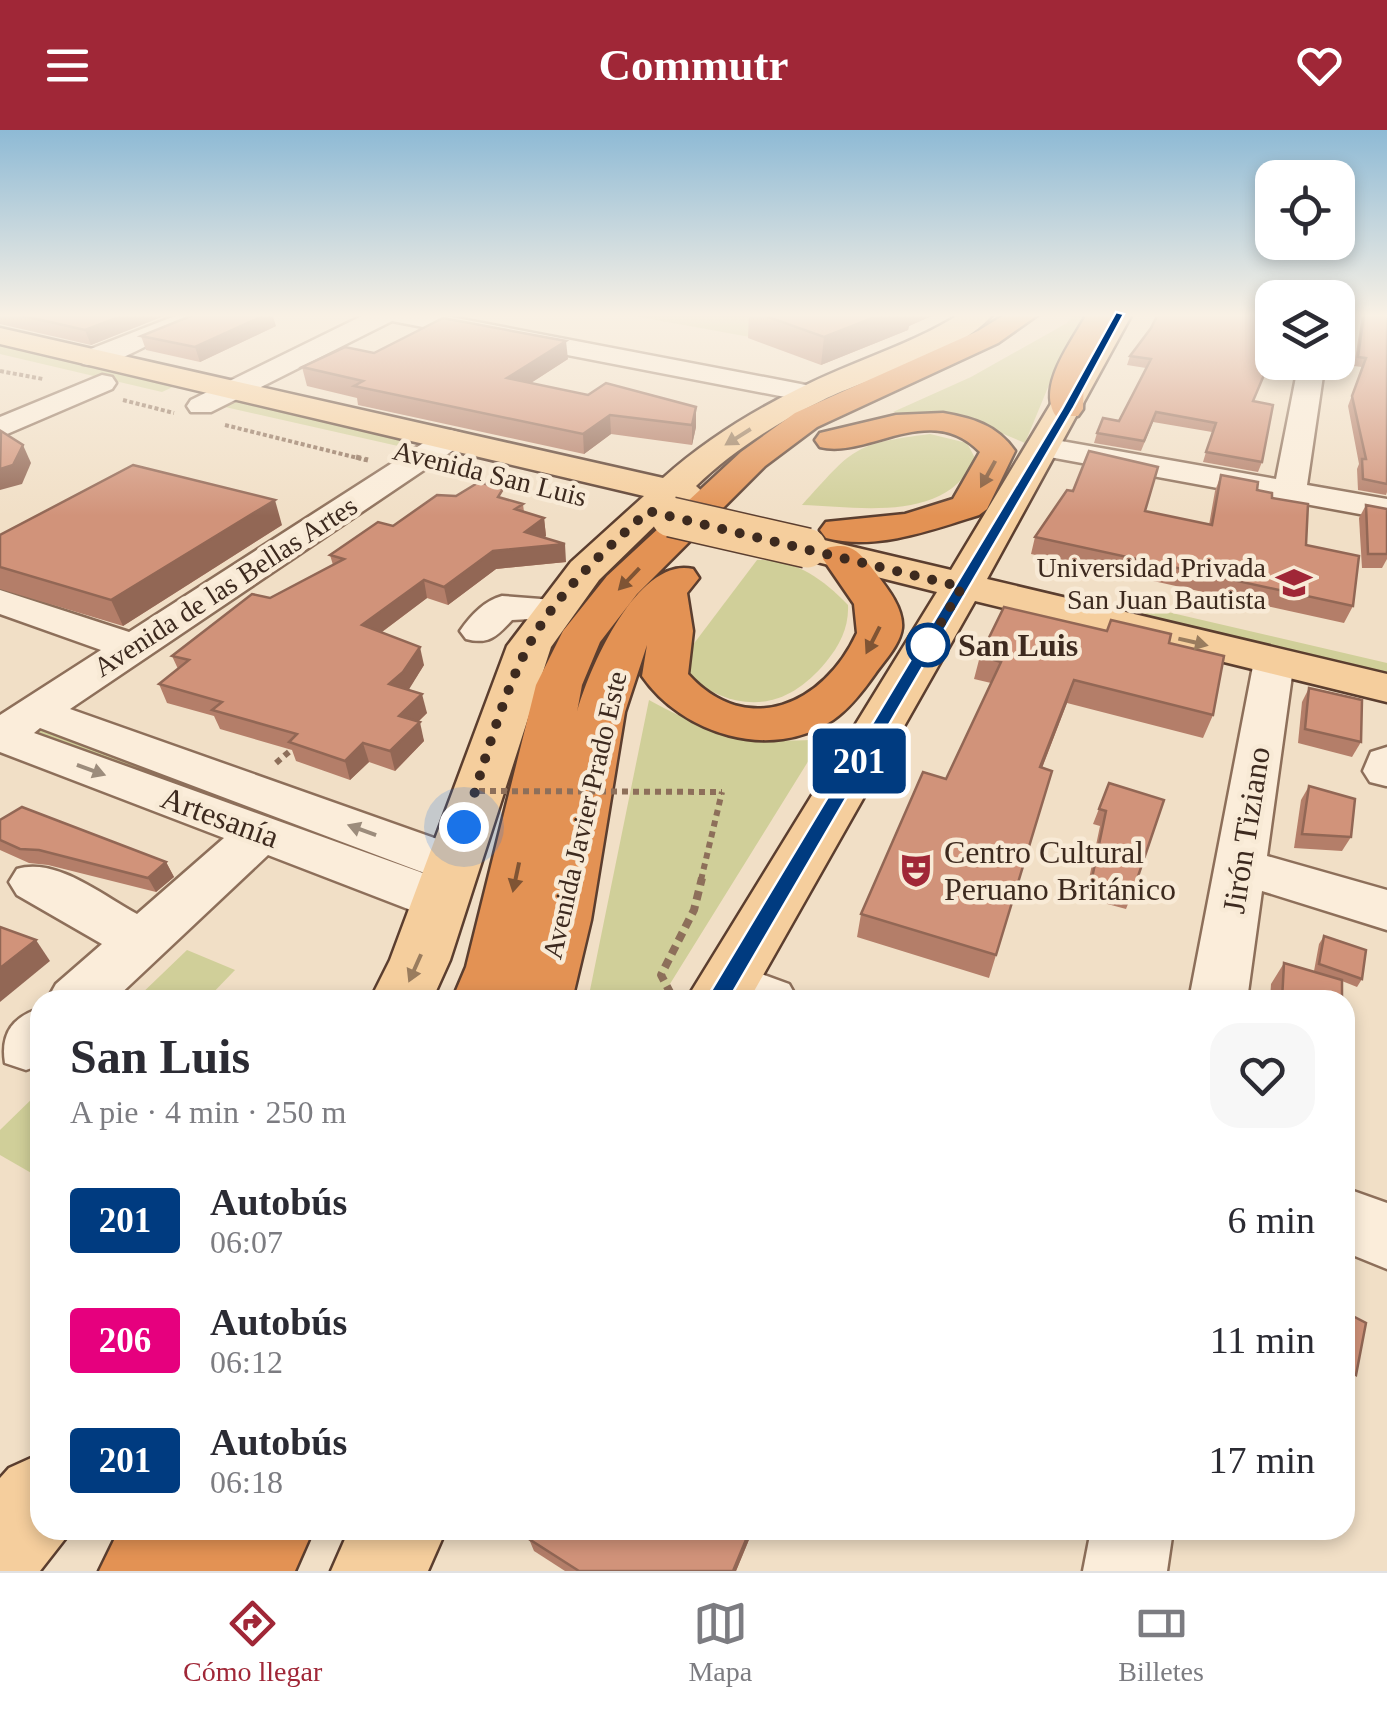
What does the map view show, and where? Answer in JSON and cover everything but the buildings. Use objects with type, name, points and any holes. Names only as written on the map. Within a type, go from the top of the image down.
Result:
[{"type":"highway","name":"Avenida Javier Prado Este","points":[[487,990],[497,967],[559,685],[580,640],[622,585],[753,459],[806,420],[885,381]]},
{"type":"highway","name":"Avenida Javier Prado Este","points":[[543,990],[572,869],[596,732],[625,645],[666,591],[791,470],[898,398],[936,381]]},
{"type":"highway","points":[[1067,409],[1069,381]]},
{"type":"highway","points":[[666,591],[671,631],[665,676],[683,698],[718,717],[778,723],[813,712],[839,692],[876,640],[881,624],[872,603],[827,540],[908,525],[966,508],[974,501],[998,451],[990,440],[936,422],[880,426],[832,440]]},
{"type":"highway","points":[[145,1571],[168,1540]]},
{"type":"highway","points":[[244,1571],[262,1540]]},
{"type":"main road","name":"Avenida San Luis","points":[[125,381],[167,398],[232,390],[437,448]]},
{"type":"main road","name":"Avenida San Luis","points":[[145,381],[969,575],[1274,661],[1387,688]]},
{"type":"main road","points":[[405,990],[420,960],[528,646],[553,608],[593,561],[669,504],[706,457],[805,381]]},
{"type":"main road","points":[[741,990],[969,575],[1082,381]]},
{"type":"main road","name":"Avenida San Luis","points":[[969,575],[1387,654]]},
{"type":"main road","points":[[0,1549],[30,1512]]},
{"type":"main road","points":[[376,1571],[395,1540]]},
{"type":"street","points":[[0,428],[78,381]]},
{"type":"street","points":[[200,394],[221,381]]},
{"type":"street","points":[[232,390],[250,381]]},
{"type":"street","points":[[788,381],[799,383]]},
{"type":"street","points":[[1290,492],[1309,381]]},
{"type":"street","name":"Avenida de las Bellas Artes","points":[[12,727],[437,448]]},
{"type":"street","points":[[1044,448],[1387,509]]},
{"type":"street","points":[[285,512],[321,522]]},
{"type":"street","points":[[0,601],[132,647]]},
{"type":"street","points":[[480,631],[502,608],[553,608]]},
{"type":"street","name":"Jirón Tiziano","points":[[1220,990],[1274,661]]},
{"type":"street","name":"Artesanía","points":[[12,727],[447,882]]},
{"type":"street","points":[[1386,771],[1387,762]]},
{"type":"street","points":[[87,990],[141,941],[254,811]]},
{"type":"street","points":[[1240,866],[1387,910]]},
{"type":"street","points":[[36,882],[141,941]]},
{"type":"street","points":[[1355,1224],[1387,1236]]},
{"type":"street","points":[[1125,1571],[1130,1540]]},
{"type":"path","points":[[254,811],[304,738]]},
{"type":"path","points":[[479,791],[722,792],[694,910],[661,976],[669,990]]},
{"type":"shaded area","points":[[116,381],[177,385],[162,392]]},
{"type":"shaded area","points":[[962,381],[1050,381],[1025,443],[977,423],[893,412]]},
{"type":"shaded area","points":[[239,399],[409,439],[398,446],[225,407]]},
{"type":"shaded area","points":[[930,434],[967,443],[975,458],[962,479],[945,493],[900,507],[802,505],[856,452],[884,441]]},
{"type":"shaded area","points":[[757,560],[796,567],[828,586],[848,605],[847,621],[835,649],[810,679],[776,699],[740,701],[703,687],[684,674],[683,658]]},
{"type":"shaded area","points":[[988,578],[1125,608],[1159,610],[1387,663],[1387,681],[984,581]]},
{"type":"shaded area","points":[[649,700],[692,721],[732,734],[774,740],[822,739],[666,990],[590,990]]},
{"type":"shaded area","points":[[48,725],[405,862],[397,875],[38,732]]},
{"type":"shaded area","points":[[187,950],[235,970],[216,990],[145,990]]},
{"type":"shaded area","points":[[30,1101],[30,1172],[0,1155],[0,1130]]},
{"type":"bus line","name":"201","points":[[724,990],[1082,381]]},
{"type":"place","name":"Universidad Privada San Juan Bautista","points":[[1294,583]]},
{"type":"place","name":"San Luis","points":[[928,645]]},
{"type":"place","name":"Centro Cultural Peruano Británico","points":[[916,870]]},
{"type":"route","points":[[464,827],[528,646],[553,608],[593,561],[648,511],[962,587],[925,650],[928,645]]}]
